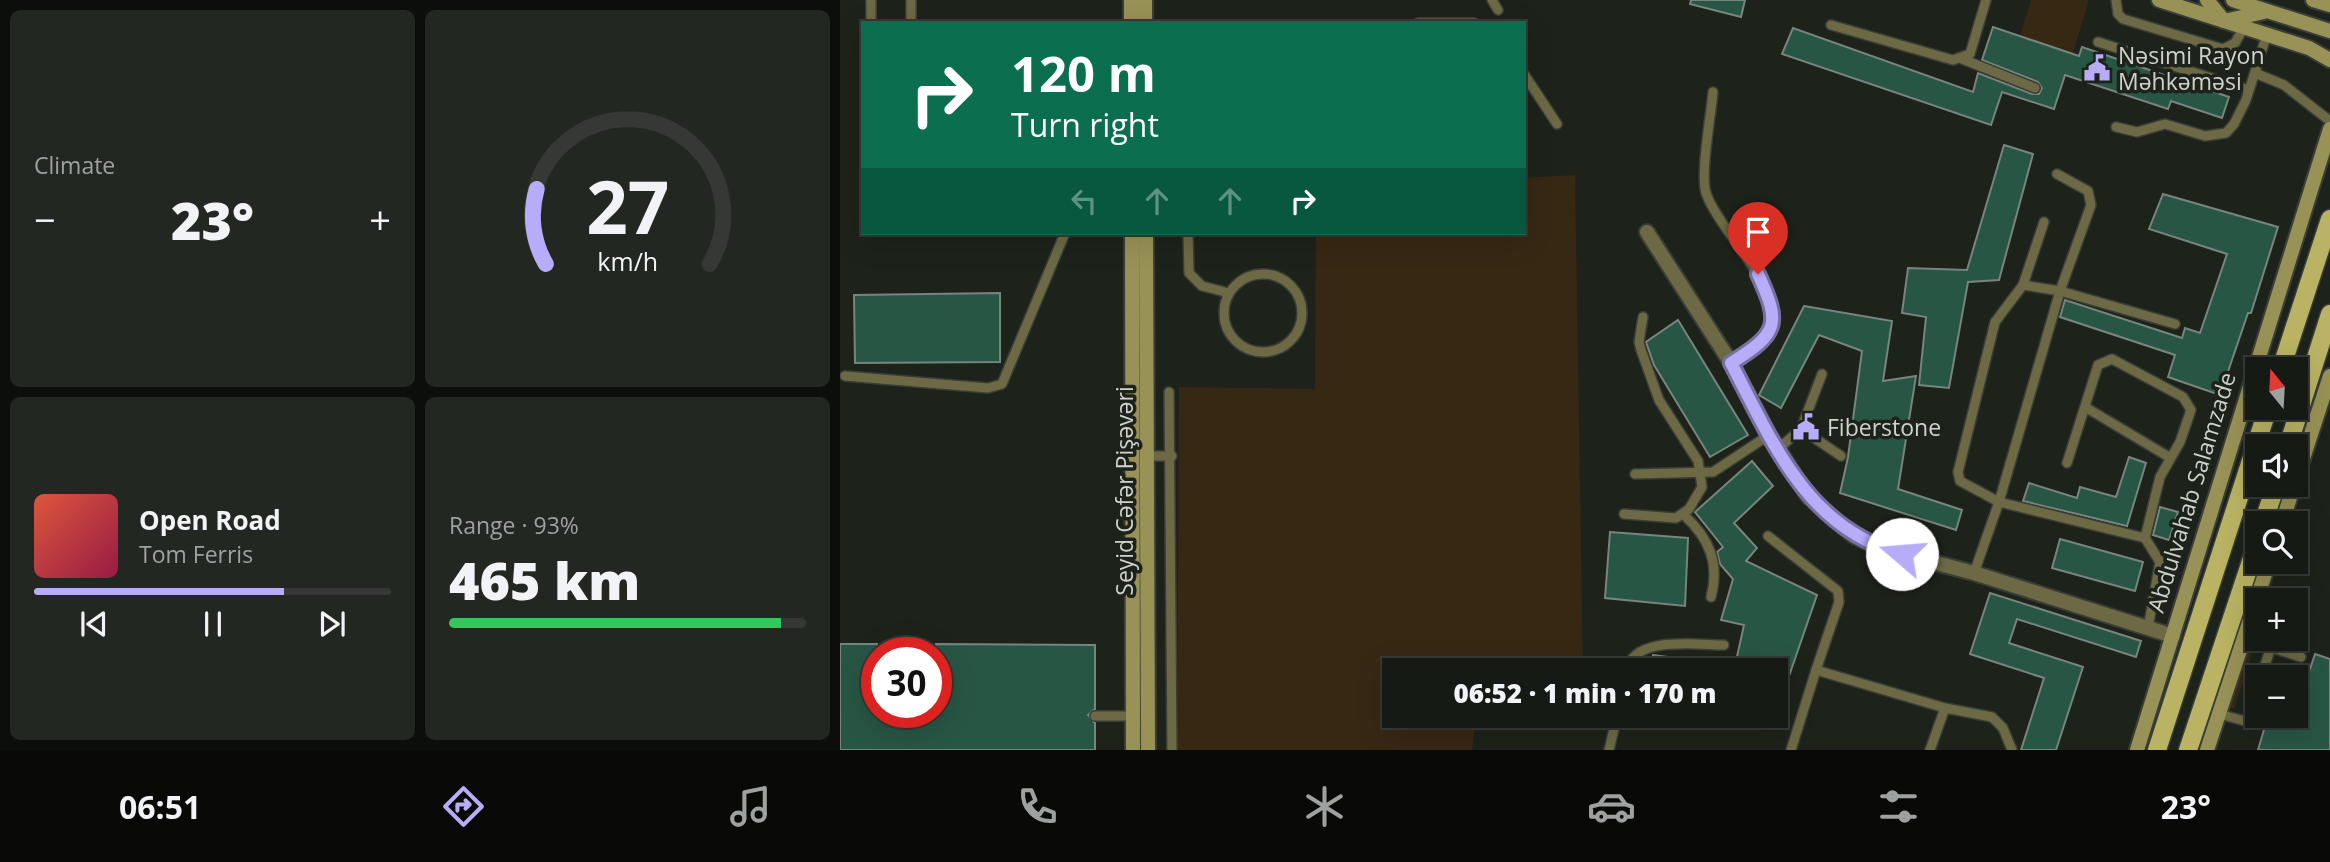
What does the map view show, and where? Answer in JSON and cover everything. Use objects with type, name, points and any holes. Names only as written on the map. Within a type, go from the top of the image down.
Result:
[{"type":"main road","points":[[1131,0],[1131,21]]},
{"type":"main road","points":[[1145,0],[1145,21]]},
{"type":"main road","points":[[2159,0],[2309,48],[2330,60]]},
{"type":"main road","points":[[2207,0],[2224,21]]},
{"type":"main road","points":[[2233,0],[2330,31]]},
{"type":"main road","points":[[2313,0],[2330,5]]},
{"type":"main road","points":[[2224,21],[2267,11]]},
{"type":"main road","name":"Abdulvahab Salamzade","points":[[2137,750],[2330,129]]},
{"type":"main road","points":[[2285,357],[2330,219]]},
{"type":"main road","name":"Seyid Cəfər Pişəvəri","points":[[1132,235],[1133,750]]},
{"type":"main road","name":"Seyid Cəfər Pişəvəri","points":[[1146,235],[1148,750]]},
{"type":"main road","points":[[2292,434],[2330,314]]},
{"type":"main road","points":[[2308,443],[2330,376]]},
{"type":"main road","name":"Abdulvahab Salamzade","points":[[2157,750],[2265,420]]},
{"type":"main road","points":[[2193,574],[2225,540]]},
{"type":"main road","points":[[2188,750],[2246,574]]},
{"type":"main road","points":[[2207,750],[2245,636]]},
{"type":"main road","points":[[2162,670],[2169,713]]},
{"type":"main road","points":[[2198,718],[2226,691]]},
{"type":"street","points":[[1647,232],[1731,363],[1769,435],[1808,496],[1854,536],[1879,548],[1974,573],[2173,636]]},
{"type":"lane","points":[[871,0],[871,21]]},
{"type":"lane","points":[[911,0],[911,21]]},
{"type":"lane","points":[[1492,0],[1498,10]]},
{"type":"lane","points":[[1831,25],[1953,60],[1962,59],[1970,54],[1986,0]]},
{"type":"lane","points":[[2116,0],[2120,17],[2223,49],[2235,43],[2244,27]]},
{"type":"lane","points":[[2116,127],[2137,132],[2165,124],[2215,136],[2234,124],[2249,90],[2267,34]]},
{"type":"lane","points":[[2098,42],[2249,90]]},
{"type":"lane","points":[[1962,59],[2035,88]]},
{"type":"lane","points":[[2255,73],[2284,85],[2330,121]]},
{"type":"lane","points":[[1526,77],[1557,124]]},
{"type":"lane","points":[[1713,92],[1705,189],[1726,231],[1758,274],[1773,308],[1774,323],[1764,339],[1731,363]]},
{"type":"lane","points":[[1974,573],[1999,502],[2060,291],[2091,198],[2088,191],[2057,174]]},
{"type":"lane","points":[[2044,222],[2023,285],[1995,322],[1958,472],[1965,486],[1999,502],[2145,538],[2155,548],[2161,562],[2148,628]]},
{"type":"lane","points":[[845,376],[988,388],[1002,384],[1064,235]]},
{"type":"lane","points":[[1188,235],[1189,273],[1202,286],[1229,293]]},
{"type":"lane","points":[[1261,274],[1279,277],[1294,289],[1302,306],[1297,334],[1275,351],[1247,349],[1227,329],[1224,311],[1229,293],[1251,276],[1261,274]]},
{"type":"lane","points":[[2023,285],[2060,291],[2175,324]]},
{"type":"lane","points":[[1624,514],[1676,518],[1684,515],[1702,487],[1698,461],[1659,400],[1639,342],[1643,317]]},
{"type":"lane","points":[[2067,463],[2098,365],[2104,360],[2112,359],[2183,397],[2191,410],[2180,442],[2169,457],[2160,477],[2145,538]]},
{"type":"lane","points":[[1778,449],[1801,429],[1822,374]]},
{"type":"lane","points":[[1169,392],[1172,456],[1172,750]]},
{"type":"lane","points":[[2085,407],[2169,457]]},
{"type":"lane","points":[[1801,429],[1841,456]]},
{"type":"lane","points":[[1635,474],[1702,474],[1723,467],[1769,435]]},
{"type":"lane","points":[[1147,457],[1172,456]]},
{"type":"lane","points":[[1684,515],[1696,526],[1710,549],[1716,568],[1711,597]]},
{"type":"lane","points":[[1768,536],[1838,591],[1839,602],[1791,750]]},
{"type":"lane","points":[[1632,658],[1651,647],[1724,645]]},
{"type":"lane","points":[[2283,651],[2301,657]]},
{"type":"lane","points":[[1816,670],[1945,708],[1992,717],[2003,728],[2012,750]]},
{"type":"lane","points":[[1930,750],[1945,708]]},
{"type":"lane","points":[[2219,714],[2245,720]]},
{"type":"lane","points":[[1095,716],[1133,716]]},
{"type":"lane","points":[[1609,750],[1614,728]]},
{"type":"shaded area","points":[[2031,0],[2089,0],[2073,53],[2020,36]]},
{"type":"shaded area","points":[[1575,175],[1583,658],[1382,658],[1382,728],[1475,728],[1472,750],[1177,750],[1179,387],[1315,389],[1316,235],[1526,235],[1526,178]]},
{"type":"shaded area","points":[[2246,652],[2252,654],[2248,665],[2245,665],[2245,675],[2234,709],[2229,708]]},
{"type":"building","points":[[1691,0],[1745,0],[1741,17],[1690,4]]},
{"type":"building","points":[[1993,27],[2079,56],[2082,47],[2229,97],[2222,118],[2171,101],[2168,109],[2065,75],[2054,109],[2002,92],[1991,125],[1782,54],[1793,28],[1973,92],[1978,73],[2032,94],[2039,94],[2042,88],[2038,82],[1982,60]]},
{"type":"building","points":[[2004,145],[2033,154],[1999,280],[1968,282],[1949,388],[1919,385],[1926,317],[1902,313],[1908,268],[1967,270]]},
{"type":"building","points":[[2163,194],[2278,227],[2251,313],[2248,313],[2220,395],[2168,377],[2175,355],[2060,317],[2065,300],[2182,338],[2185,328],[2200,333],[2227,254],[2149,229]]},
{"type":"building","points":[[1000,293],[1000,362],[855,363],[854,295]]},
{"type":"building","points":[[1804,306],[1892,321],[1883,381],[1916,376],[1898,489],[1962,510],[1956,530],[1840,493],[1848,457],[1862,351],[1819,335],[1781,408],[1759,395]]},
{"type":"building","points":[[1678,320],[1748,435],[1710,457],[1654,365],[1646,342]]},
{"type":"building","points":[[2129,457],[2146,463],[2127,526],[2023,501],[2029,483],[2077,498],[2080,487],[2116,497]]},
{"type":"building","points":[[1752,461],[1773,486],[1734,523],[1757,548],[1746,561],[1817,595],[1788,679],[1788,658],[1737,658],[1744,625],[1721,620],[1733,579],[1720,564],[1717,552],[1723,547],[1695,512]]},
{"type":"building","points":[[2160,507],[2178,512],[2169,540],[2153,535]]},
{"type":"building","points":[[1610,532],[1688,538],[1685,606],[1605,598]]},
{"type":"building","points":[[2060,539],[2143,562],[2135,591],[2052,568]]},
{"type":"building","points":[[1990,593],[2141,641],[2136,657],[2017,619],[2009,643],[2083,667],[2056,750],[2021,750],[2044,678],[1970,654]]},
{"type":"building","points":[[840,644],[861,644],[861,728],[952,728],[952,644],[1095,645],[1095,709],[1088,715],[1095,723],[1095,750],[840,750]]},
{"type":"building","points":[[2315,654],[2330,659],[2330,750],[2258,750],[2264,728],[2308,728],[2308,675]]},
{"type":"building","points":[[1653,655],[1675,658],[1652,658]]},
{"type":"place","name":"Nəsimi Rayon Məhkəməsi","points":[[2097,68]]},
{"type":"place","name":"Fiberstone","points":[[1806,427]]},
{"type":"route","points":[[1758,274],[1773,308],[1774,323],[1764,339],[1731,363],[1769,435],[1808,496],[1854,536],[1879,548],[1902,554]]}]
